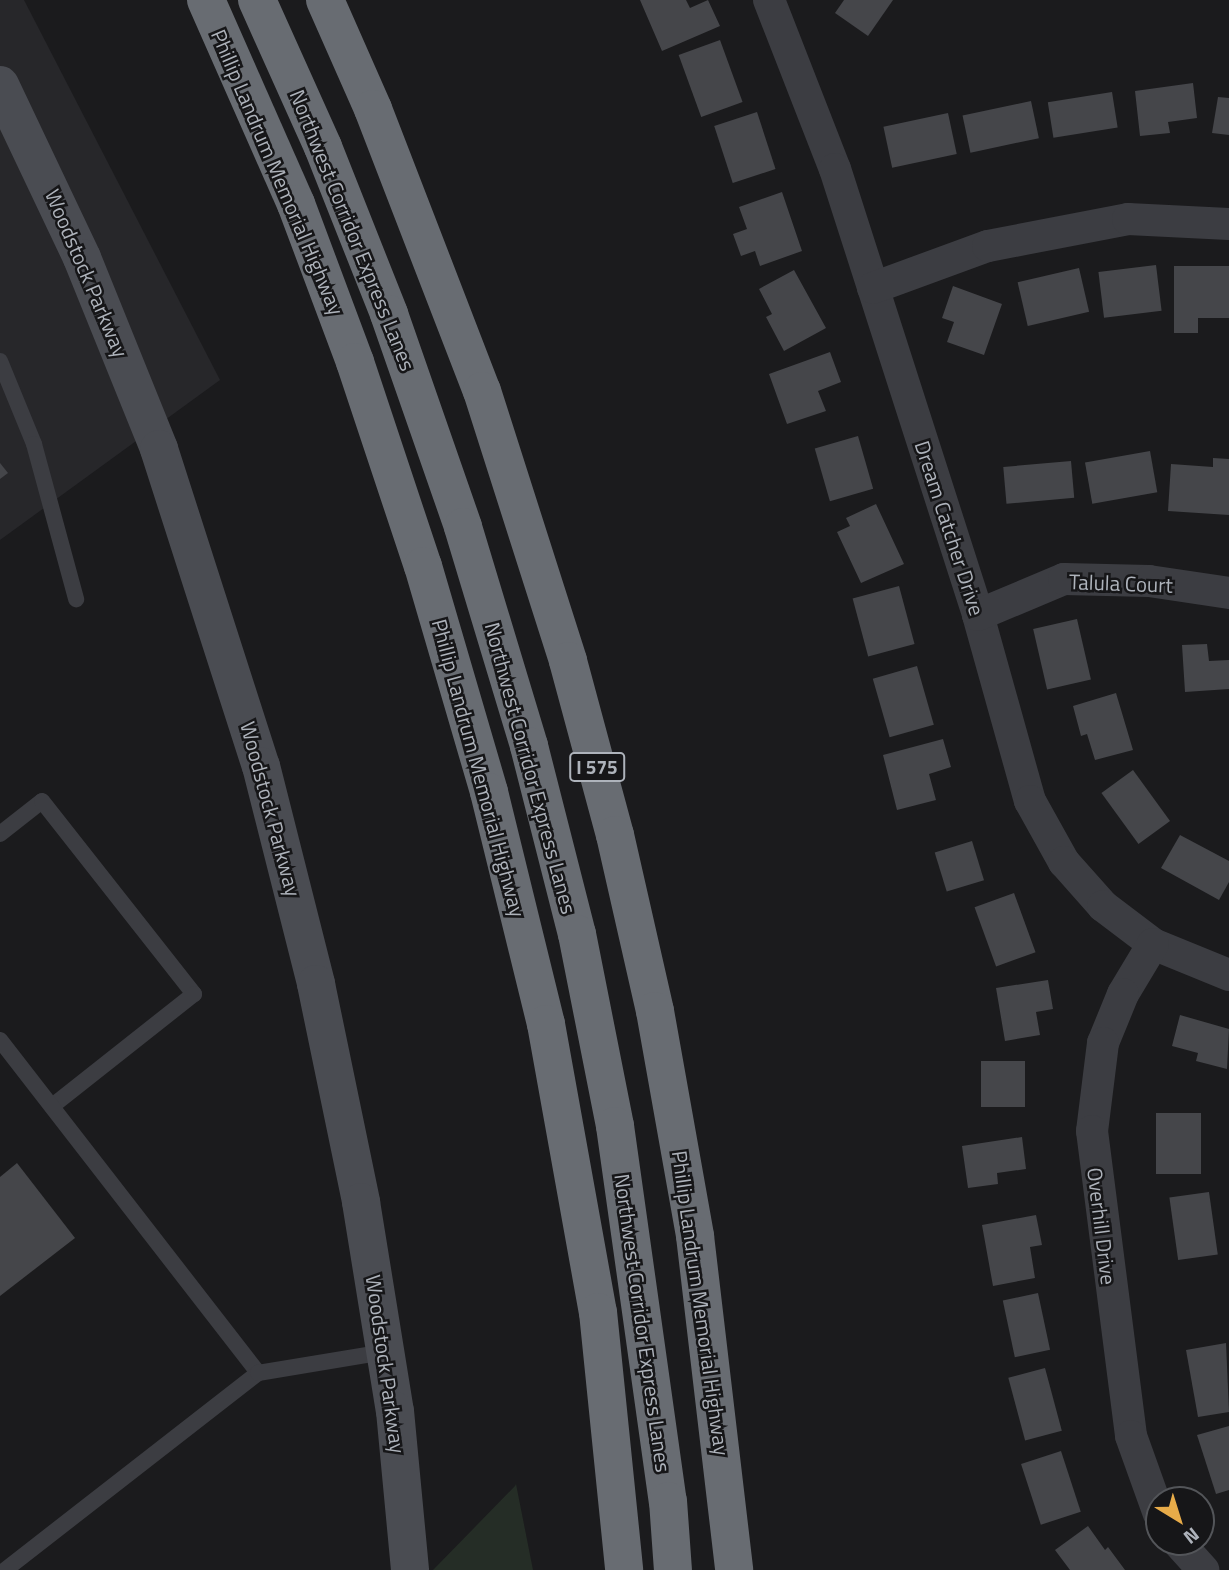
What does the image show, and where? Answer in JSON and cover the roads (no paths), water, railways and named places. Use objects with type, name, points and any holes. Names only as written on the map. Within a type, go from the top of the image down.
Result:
[{"type":"highway","name":"Phillip Landrum Memorial Highway","points":[[206,0],[296,204],[355,362],[423,566],[489,792],[546,1024],[598,1312],[624,1570]]},
{"type":"highway","name":"Northwest Corridor Express Lanes","points":[[257,0],[323,147],[389,314],[463,527],[528,746],[577,934],[615,1126],[668,1501],[673,1570]]},
{"type":"highway","name":"Phillip Landrum Memorial Highway","points":[[325,0],[373,109],[482,391],[568,661],[611,822],[655,1011],[695,1236],[734,1570]]},
{"type":"main road","name":"Woodstock Parkway","points":[[0,85],[37,157],[123,356],[229,654],[316,984],[361,1202],[386,1352],[410,1570]]},
{"type":"street","name":"Dream Catcher Drive","points":[[769,0],[835,169],[978,615],[1021,779],[1040,823],[1089,893],[1153,944],[1229,975]]},
{"type":"street","points":[[873,288],[988,246],[1128,219],[1229,224]]},
{"type":"street","name":"Talula Court","points":[[978,615],[1065,579],[1149,581],[1229,593]]},
{"type":"street","name":"Overhill Drive","points":[[1149,1486],[1131,1436],[1092,1131],[1103,1043],[1123,994],[1153,944]]},
{"type":"street","points":[[1190,1556],[1203,1570]]},
{"type":"lane","points":[[0,361],[34,444],[76,599]]},
{"type":"lane","points":[[0,834],[42,800],[194,994],[51,1107]]},
{"type":"lane","points":[[0,1040],[258,1373]]},
{"type":"lane","points":[[5,1570],[258,1373],[386,1352]]}]
